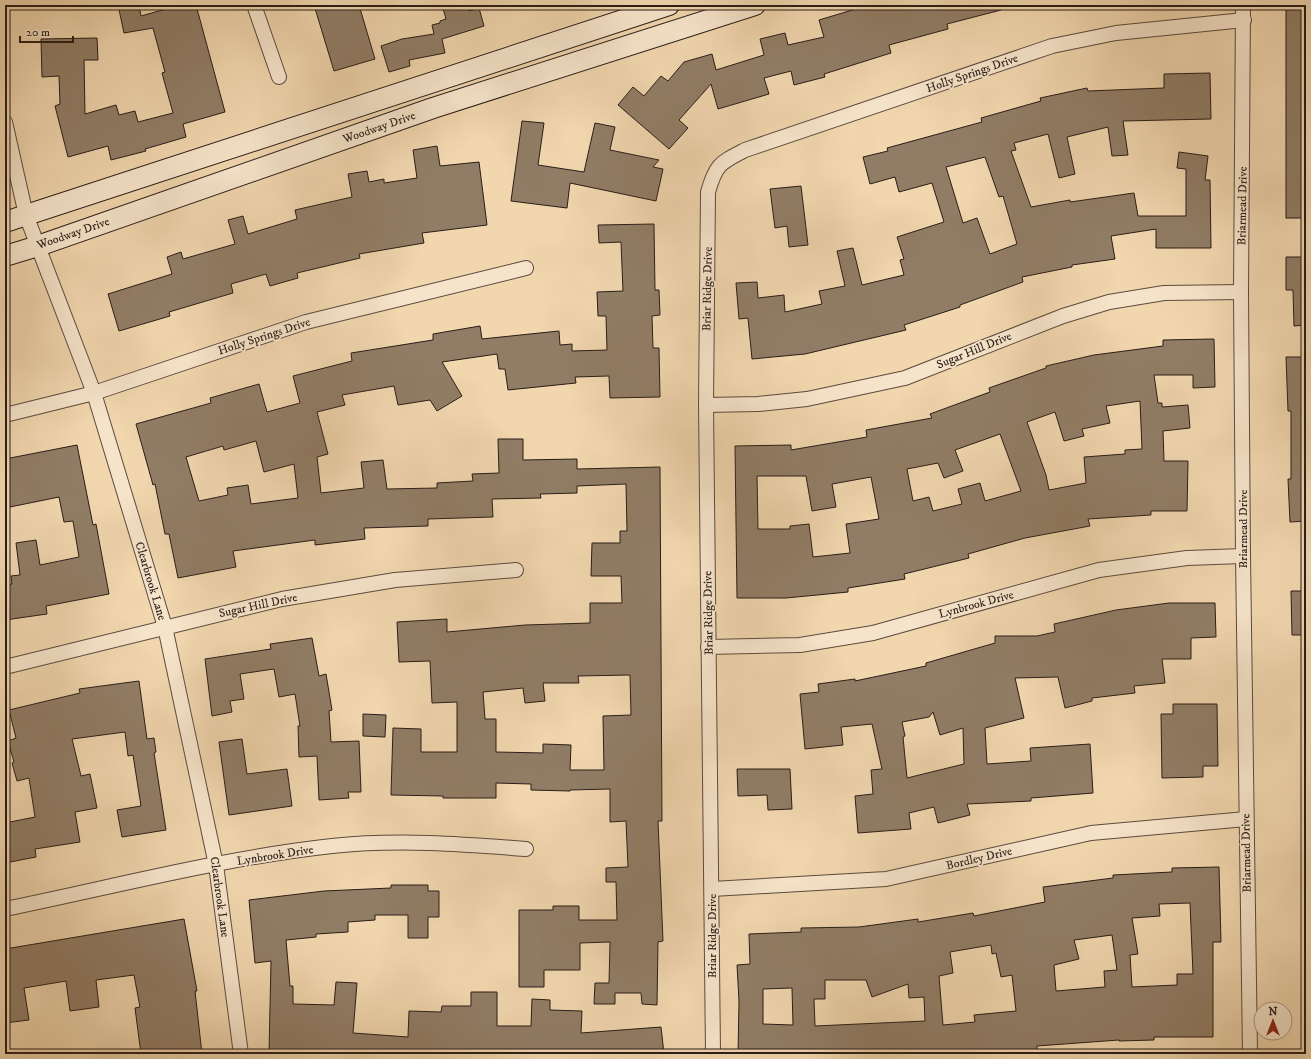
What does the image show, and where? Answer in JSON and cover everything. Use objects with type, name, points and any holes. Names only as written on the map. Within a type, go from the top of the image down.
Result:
[{"type":"main road","name":"Woodway Drive","points":[[5,222],[669,5]]},
{"type":"main road","name":"Woodway Drive","points":[[5,256],[38,246],[433,108],[755,5]]},
{"type":"main road","points":[[426,85],[433,108]]},
{"type":"street","points":[[254,5],[279,77]]},
{"type":"street","name":"Briarmead Drive","points":[[1243,5],[1241,292],[1246,820],[1250,1054]]},
{"type":"street","name":"Holly Springs Drive","points":[[713,172],[725,160],[745,150],[1052,46],[1116,33],[1244,20]]},
{"type":"street","name":"Clearbrook Lane","points":[[5,122],[26,215],[94,393],[165,627],[216,865],[241,1054]]},
{"type":"street","name":"Briar Ridge Drive","points":[[713,172],[708,192],[706,404],[713,1054]]},
{"type":"street","name":"Holly Springs Drive","points":[[5,414],[94,393],[306,322],[526,268]]},
{"type":"street","name":"Sugar Hill Drive","points":[[706,404],[758,404],[807,399],[905,378],[1063,316],[1108,302],[1164,293],[1241,292]]},
{"type":"street","name":"Lynbrook Drive","points":[[708,647],[807,644],[872,633],[1099,570],[1187,558],[1243,556]]},
{"type":"street","name":"Sugar Hill Drive","points":[[5,667],[282,599],[388,582],[516,570]]},
{"type":"street","name":"Bordley Drive","points":[[712,889],[886,879],[1091,833],[1246,820]]},
{"type":"street","name":"Lynbrook Drive","points":[[5,909],[216,865],[333,846],[394,842],[448,843],[526,849]]},
{"type":"building","points":[[118,5],[139,5],[141,16],[180,5],[196,5],[225,112],[183,124],[186,137],[145,149],[146,151],[111,160],[108,146],[68,157],[55,106],[60,104],[59,76],[42,77],[41,39],[97,38],[98,60],[84,60],[85,114],[116,105],[119,115],[135,111],[138,122],[173,113],[162,73],[165,72],[153,28],[124,33]]},
{"type":"building","points":[[314,5],[359,5],[375,59],[334,71]]},
{"type":"building","points":[[442,5],[467,5],[469,11],[479,8],[484,26],[442,39],[445,53],[409,60],[410,66],[389,72],[381,46],[402,39],[434,34],[432,25],[440,23],[440,21],[446,19]]},
{"type":"building","points":[[869,5],[1000,5],[1001,10],[947,24],[948,29],[889,45],[891,53],[824,74],[825,77],[794,85],[791,71],[764,78],[769,94],[718,109],[711,84],[679,120],[688,128],[669,149],[618,105],[633,87],[644,96],[661,76],[668,81],[684,62],[712,54],[716,70],[764,55],[760,39],[785,33],[788,45],[824,37],[819,20]]},
{"type":"building","points":[[1286,5],[1306,5],[1306,218],[1286,218]]},
{"type":"building","points":[[1210,73],[1211,119],[1123,121],[1128,155],[1112,156],[1108,127],[1067,137],[1075,174],[1059,178],[1048,134],[1014,143],[1016,150],[1011,151],[1031,207],[1070,200],[1070,202],[1134,193],[1138,216],[1186,216],[1186,169],[1177,168],[1179,152],[1208,156],[1205,180],[1210,180],[1211,248],[1156,248],[1156,229],[1111,236],[1115,259],[1072,265],[1072,267],[1022,277],[1023,282],[960,305],[960,307],[904,325],[906,330],[805,354],[752,359],[748,318],[739,319],[736,283],[757,282],[758,298],[784,295],[785,312],[822,304],[819,291],[845,286],[837,251],[853,248],[862,285],[904,275],[900,260],[904,259],[897,237],[944,222],[932,183],[899,192],[895,177],[870,184],[863,157],[888,151],[887,148],[982,122],[981,118],[1041,101],[1040,98],[1087,88],[1088,91],[1164,88],[1164,74]],"holes":[[[985,157],[999,197],[1003,196],[1017,244],[990,254],[977,218],[963,223],[946,167]]]},
{"type":"building","points":[[522,121],[544,123],[538,165],[584,172],[595,123],[615,127],[610,150],[659,160],[653,167],[663,169],[656,201],[570,183],[567,208],[511,201]]},
{"type":"building","points":[[437,146],[440,166],[479,162],[487,225],[422,233],[424,243],[359,254],[360,258],[297,273],[298,278],[270,286],[266,274],[231,284],[233,293],[169,312],[170,316],[119,331],[108,294],[172,274],[167,257],[181,252],[183,259],[235,244],[228,220],[243,216],[248,234],[297,219],[295,210],[352,197],[348,174],[367,171],[369,182],[384,179],[384,183],[417,178],[413,150]]},
{"type":"building","points":[[801,186],[808,245],[789,247],[787,226],[775,228],[770,189]]},
{"type":"building","points":[[654,224],[655,290],[659,290],[660,315],[652,316],[653,348],[659,348],[660,397],[610,398],[609,376],[575,377],[576,383],[508,390],[505,369],[499,369],[497,354],[442,362],[462,396],[437,411],[430,400],[398,405],[394,386],[342,395],[345,405],[317,412],[328,454],[317,457],[321,493],[364,488],[361,462],[383,460],[387,489],[437,488],[437,483],[473,481],[472,474],[499,473],[498,439],[523,439],[523,460],[577,459],[577,469],[660,467],[662,821],[658,821],[663,941],[658,942],[657,1005],[642,1004],[641,993],[615,993],[615,1004],[594,1004],[595,983],[609,983],[610,942],[580,943],[580,970],[544,970],[544,987],[519,987],[519,910],[553,910],[553,906],[579,906],[579,920],[617,920],[616,882],[606,882],[606,868],[628,867],[626,821],[610,822],[610,789],[570,791],[531,790],[531,784],[496,783],[496,798],[443,798],[443,796],[391,795],[393,728],[421,729],[421,752],[457,752],[457,702],[432,703],[430,661],[399,662],[397,622],[447,619],[447,632],[525,625],[590,623],[590,603],[622,603],[621,576],[591,576],[592,543],[620,543],[620,531],[627,531],[626,484],[577,486],[577,493],[540,494],[541,498],[492,499],[493,517],[428,519],[428,526],[364,528],[365,539],[315,545],[315,540],[233,551],[236,567],[178,578],[169,534],[165,534],[155,484],[153,485],[136,424],[211,403],[210,398],[259,384],[267,412],[300,403],[293,376],[352,361],[351,353],[433,340],[433,334],[480,326],[482,339],[559,331],[560,345],[572,344],[572,351],[607,350],[606,316],[598,316],[597,292],[623,291],[621,242],[599,243],[598,225]],"holes":[[[256,441],[264,472],[294,464],[298,498],[251,504],[248,485],[227,488],[228,495],[199,501],[186,457],[223,446],[224,450]],[[630,675],[631,715],[603,716],[604,770],[570,770],[571,745],[543,744],[543,753],[496,752],[496,719],[485,719],[483,692],[523,688],[525,703],[545,701],[543,683],[579,683],[578,676]]]},
{"type":"building","points":[[1286,257],[1306,257],[1306,325],[1294,326],[1293,290],[1286,290]]},
{"type":"building","points":[[1214,339],[1215,387],[1193,388],[1193,375],[1154,375],[1158,403],[1162,403],[1162,407],[1188,405],[1190,428],[1163,431],[1164,461],[1188,461],[1187,511],[1151,511],[1151,515],[1088,519],[1090,526],[1025,538],[968,554],[969,558],[904,574],[905,579],[848,588],[848,592],[786,598],[737,598],[735,446],[791,445],[791,450],[867,437],[866,430],[932,418],[930,414],[990,392],[989,388],[1046,368],[1046,366],[1094,355],[1163,346],[1163,340]],"holes":[[[1140,401],[1142,449],[1125,450],[1125,454],[1084,457],[1086,483],[1049,490],[1046,475],[1027,422],[1055,412],[1064,441],[1084,436],[1082,429],[1110,423],[1106,406]],[[1000,434],[1021,491],[985,501],[980,483],[958,489],[962,504],[933,511],[929,497],[913,501],[907,469],[938,463],[944,478],[963,471],[955,450]],[[757,476],[806,476],[812,511],[836,507],[832,484],[871,477],[879,519],[846,524],[850,553],[813,557],[809,524],[790,526],[790,529],[758,529]]]},
{"type":"building","points":[[1286,357],[1306,357],[1306,521],[1290,522],[1288,479],[1291,479],[1291,411],[1288,411]]},
{"type":"building","points":[[77,445],[93,525],[96,524],[109,594],[46,606],[47,614],[5,620],[5,585],[12,584],[11,576],[20,575],[16,543],[36,540],[40,565],[79,557],[73,521],[64,522],[59,497],[5,508],[5,459]]},
{"type":"building","points":[[1291,591],[1306,591],[1306,635],[1292,635]]},
{"type":"building","points":[[1169,603],[1215,603],[1216,637],[1191,638],[1191,659],[1162,659],[1165,683],[1134,686],[1135,693],[1092,698],[1092,701],[1065,708],[1058,677],[1015,678],[1024,718],[985,728],[987,764],[1031,761],[1030,748],[1090,744],[1093,793],[1031,798],[1031,801],[967,804],[970,815],[938,823],[934,807],[909,813],[911,829],[858,833],[855,796],[873,794],[871,770],[882,769],[872,724],[841,727],[843,745],[805,749],[800,694],[819,692],[818,684],[855,679],[855,681],[926,666],[926,663],[995,643],[995,636],[1037,636],[1055,632],[1054,624],[1116,610]],"holes":[[[933,712],[940,735],[963,728],[964,764],[907,778],[903,737],[905,736],[902,722],[929,717]]]},
{"type":"building","points":[[312,638],[319,676],[326,674],[332,710],[329,711],[331,742],[359,741],[361,792],[348,792],[349,798],[319,800],[317,756],[299,757],[298,726],[300,726],[295,694],[279,697],[274,669],[240,674],[244,699],[230,701],[232,712],[212,716],[205,659],[271,649],[270,644]]},
{"type":"building","points":[[139,681],[147,739],[154,738],[156,752],[154,753],[166,830],[122,837],[117,810],[141,806],[133,755],[128,756],[125,732],[72,739],[81,776],[90,774],[97,808],[75,812],[80,842],[35,849],[36,857],[5,863],[5,823],[35,817],[29,778],[17,781],[12,763],[14,762],[8,741],[16,738],[9,710],[80,693],[79,689]]},
{"type":"building","points":[[1173,704],[1217,704],[1218,766],[1203,766],[1203,777],[1162,778],[1161,714],[1173,714]]},
{"type":"building","points":[[363,714],[386,715],[385,737],[363,736]]},
{"type":"building","points":[[242,739],[247,774],[287,769],[292,806],[229,815],[219,742]]},
{"type":"building","points":[[737,769],[790,769],[792,809],[768,810],[767,795],[738,796]]},
{"type":"building","points":[[1219,867],[1221,942],[1213,942],[1213,1037],[1154,1037],[1154,1040],[1119,1040],[1037,1046],[1037,1052],[1020,1054],[738,1054],[739,1001],[737,965],[750,964],[749,934],[801,932],[801,928],[859,927],[918,919],[918,922],[973,913],[974,916],[1045,902],[1043,887],[1113,878],[1113,875],[1172,872],[1172,868]],"holes":[[[1190,903],[1193,974],[1177,974],[1177,985],[1132,987],[1130,955],[1138,954],[1132,918],[1160,916],[1159,904]],[[1112,935],[1117,970],[1104,971],[1105,987],[1056,991],[1054,965],[1079,959],[1074,940]],[[991,945],[992,954],[996,953],[1001,977],[1012,975],[1016,1011],[974,1015],[975,1022],[943,1025],[939,976],[953,973],[950,952]],[[825,980],[866,980],[872,997],[908,984],[909,998],[924,997],[925,1021],[815,1026],[814,999],[825,999]],[[792,988],[793,1025],[763,1024],[763,989]]]},
{"type":"building","points":[[391,885],[428,885],[428,891],[439,891],[439,917],[428,917],[428,938],[408,938],[408,915],[375,915],[375,920],[348,922],[348,932],[316,934],[316,937],[286,940],[290,986],[293,986],[293,1004],[334,1005],[336,982],[357,983],[353,1033],[408,1037],[409,1011],[441,1012],[442,1006],[471,1006],[471,992],[497,992],[497,1026],[531,1026],[532,999],[550,1000],[550,1010],[582,1011],[581,1033],[661,1027],[664,1054],[269,1054],[271,961],[255,963],[249,900],[324,891],[391,888]]},
{"type":"building","points":[[184,919],[197,991],[195,991],[202,1054],[141,1054],[135,1008],[140,1007],[134,975],[96,980],[99,1007],[70,1011],[66,981],[24,988],[29,1020],[5,1023],[5,1002],[8,1002],[5,983],[5,949]]}]
